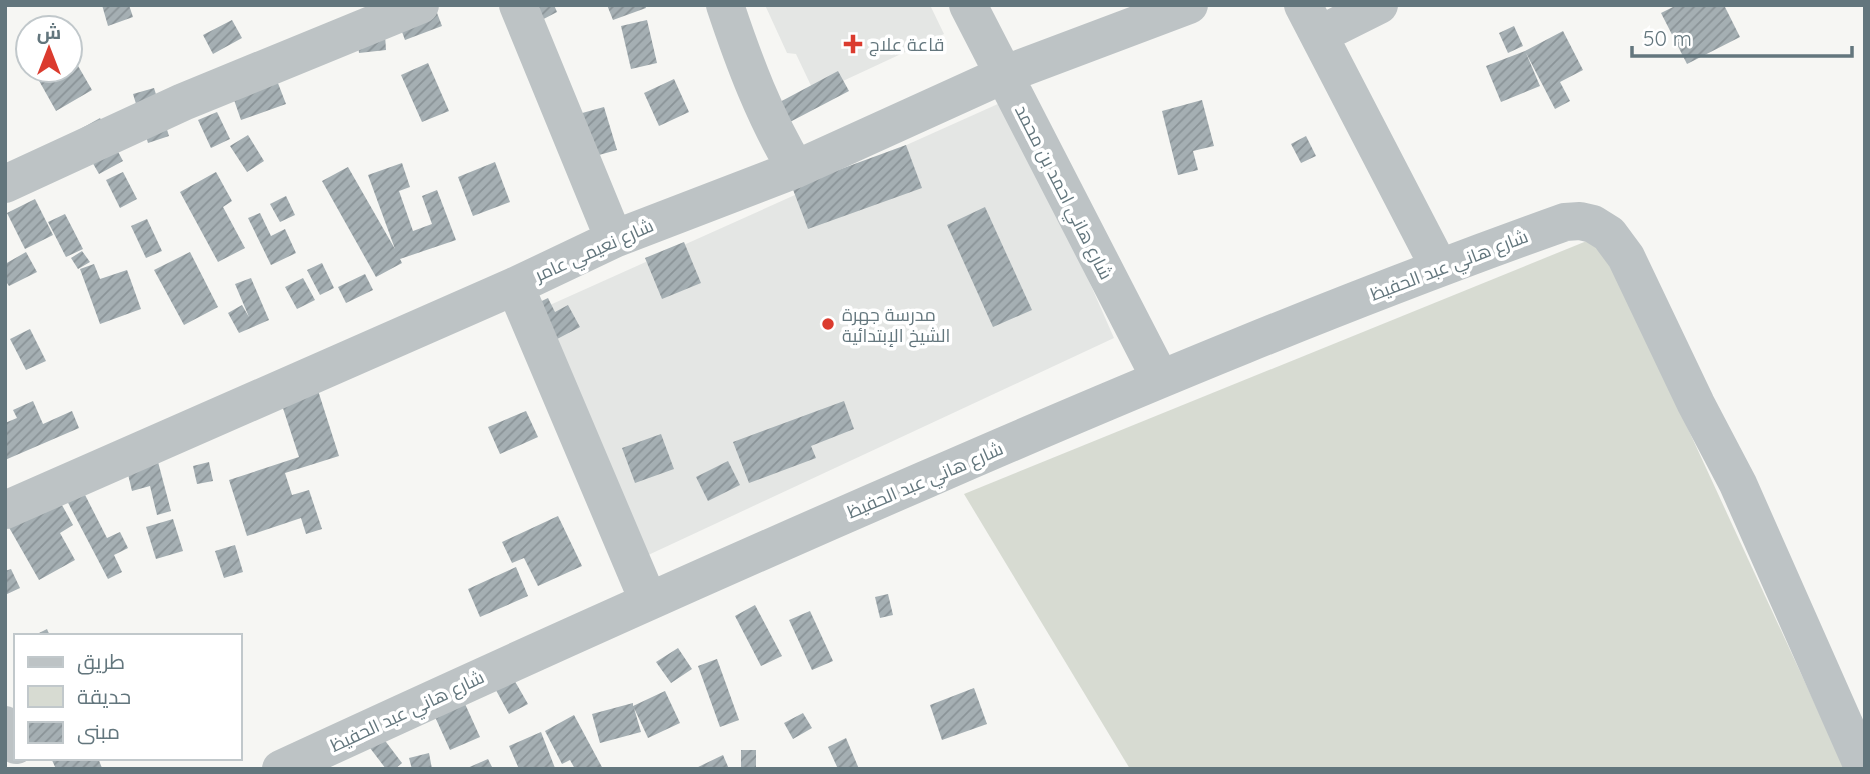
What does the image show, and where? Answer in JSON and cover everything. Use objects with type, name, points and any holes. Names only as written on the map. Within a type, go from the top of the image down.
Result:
[{"type":"street","points":[[5,184],[183,102],[420,5]]},
{"type":"street","points":[[518,5],[614,239]]},
{"type":"street","points":[[725,5],[757,94],[796,169]]},
{"type":"street","name":"شارع هاني احمد بن محمد","points":[[968,5],[1160,378]]},
{"type":"street","name":"شارع نعيمي عامر","points":[[5,510],[515,286],[614,239],[796,169],[1003,75],[1189,5]]},
{"type":"street","points":[[1379,5],[1311,20],[1439,267]]},
{"type":"street","name":"شارع هاني عبد الحفيظ","points":[[281,769],[648,600],[1160,378],[1439,267],[1565,222],[1580,221],[1593,224],[1609,234],[1626,257],[1696,404],[1738,484],[1864,769]]},
{"type":"street","points":[[515,286],[648,600]]},
{"type":"street","points":[[5,725],[14,741]]},
{"type":"shaded area","name":"قاعة علاج","points":[[765,5],[930,5],[944,34],[815,94],[796,54],[787,53]]},
{"type":"shaded area","name":"مدرسة جهرة الشيخ الإبتدائية","points":[[1009,99],[1114,338],[644,557],[541,309]]},
{"type":"green space","points":[[1599,236],[1845,769],[1130,769],[964,494]]},
{"type":"building","points":[[102,5],[129,5],[133,17],[108,26]]},
{"type":"building","points":[[392,5],[434,5],[442,26],[405,40]]},
{"type":"building","points":[[538,5],[554,5],[557,12],[536,23]]},
{"type":"building","points":[[607,5],[645,5],[646,8],[613,20]]},
{"type":"building","points":[[1677,5],[1724,5],[1740,37],[1687,64],[1661,13]]},
{"type":"building","points":[[232,20],[242,38],[213,54],[203,35]]},
{"type":"building","points":[[384,20],[386,50],[359,53],[356,22]]},
{"type":"building","points":[[647,20],[657,63],[631,69],[621,26]]},
{"type":"building","points":[[1514,26],[1523,46],[1508,53],[1499,33]]},
{"type":"building","points":[[1563,31],[1583,70],[1560,82],[1570,101],[1555,109],[1526,53],[1540,86],[1501,102],[1486,66],[1525,51]]},
{"type":"building","points":[[428,63],[449,111],[422,122],[401,75]]},
{"type":"building","points":[[271,65],[286,104],[241,120],[233,97]]},
{"type":"building","points":[[838,71],[849,91],[788,123],[778,103]]},
{"type":"building","points":[[84,76],[92,90],[56,111],[41,84],[84,84]]},
{"type":"building","points":[[674,79],[689,112],[659,126],[644,93]]},
{"type":"building","points":[[154,88],[169,136],[148,143],[133,94]]},
{"type":"building","points":[[1202,100],[1214,146],[1193,151],[1198,170],[1178,175],[1162,111]]},
{"type":"building","points":[[604,107],[617,150],[588,158],[575,115]]},
{"type":"building","points":[[217,112],[230,139],[211,148],[198,120]]},
{"type":"building","points":[[100,118],[123,161],[99,174],[75,132]]},
{"type":"building","points":[[248,135],[264,161],[247,172],[230,146]]},
{"type":"building","points":[[1306,136],[1316,156],[1301,163],[1291,144]]},
{"type":"building","points":[[906,145],[922,188],[808,229],[792,187]]},
{"type":"building","points":[[495,162],[510,202],[473,216],[458,177]]},
{"type":"building","points":[[402,163],[410,187],[399,191],[413,231],[432,224],[422,196],[437,190],[456,240],[400,259],[402,263],[376,277],[322,181],[348,167],[395,249],[368,175]]},
{"type":"building","points":[[123,172],[137,199],[120,208],[106,180]]},
{"type":"building","points":[[216,172],[232,201],[223,207],[245,248],[218,262],[180,192]]},
{"type":"building","points":[[286,196],[295,215],[280,222],[270,204]]},
{"type":"building","points":[[35,199],[53,235],[25,249],[7,213]]},
{"type":"building","points":[[985,207],[1032,310],[993,327],[947,225]]},
{"type":"building","points":[[260,213],[271,236],[285,229],[296,253],[271,265],[248,218]]},
{"type":"building","points":[[65,214],[83,249],[66,257],[48,222]]},
{"type":"building","points":[[147,219],[162,251],[146,258],[131,226]]},
{"type":"building","points":[[684,242],[701,283],[662,299],[645,258]]},
{"type":"building","points":[[82,251],[90,262],[78,269],[71,258]]},
{"type":"building","points":[[26,252],[37,272],[9,286],[5,280],[5,264]]},
{"type":"building","points":[[190,252],[218,307],[184,325],[154,270]]},
{"type":"building","points":[[322,263],[334,288],[320,295],[307,270]]},
{"type":"building","points":[[94,264],[100,279],[127,270],[141,309],[100,324],[80,269]]},
{"type":"building","points":[[365,274],[373,290],[346,303],[338,287]]},
{"type":"building","points":[[251,278],[269,320],[239,333],[228,313],[242,305],[249,317],[235,284]]},
{"type":"building","points":[[303,278],[315,300],[297,309],[285,287]]},
{"type":"building","points":[[548,298],[555,312],[568,305],[580,327],[540,348],[521,311]]},
{"type":"building","points":[[30,329],[46,361],[26,370],[10,339]]},
{"type":"building","points":[[314,378],[339,456],[285,473],[292,495],[309,490],[322,529],[306,534],[301,518],[247,536],[229,480],[299,457],[277,390]]},
{"type":"building","points":[[33,401],[43,424],[72,411],[79,428],[5,460],[5,423],[17,418],[13,410]]},
{"type":"building","points":[[844,401],[854,429],[811,446],[816,458],[749,483],[733,442]]},
{"type":"building","points":[[526,411],[538,437],[500,454],[488,427]]},
{"type":"building","points":[[661,434],[674,469],[635,483],[622,448]]},
{"type":"building","points":[[157,458],[171,511],[157,515],[150,486],[132,491],[126,466]]},
{"type":"building","points":[[728,461],[740,485],[708,501],[696,477]]},
{"type":"building","points":[[209,462],[213,481],[197,484],[193,466]]},
{"type":"building","points":[[82,489],[107,538],[120,532],[128,548],[114,555],[122,572],[108,579],[65,497]]},
{"type":"building","points":[[57,496],[73,525],[60,533],[75,560],[39,580],[7,524]]},
{"type":"building","points":[[558,516],[582,566],[538,586],[524,558],[512,563],[502,542]]},
{"type":"building","points":[[173,519],[183,551],[156,559],[146,527]]},
{"type":"building","points":[[235,545],[243,572],[224,578],[215,551]]},
{"type":"building","points":[[516,567],[528,596],[480,617],[468,589]]},
{"type":"building","points":[[11,569],[20,588],[5,595],[5,571]]},
{"type":"building","points":[[888,594],[893,615],[880,618],[875,597]]},
{"type":"building","points":[[755,605],[782,656],[761,666],[735,616]]},
{"type":"building","points":[[810,611],[833,661],[812,670],[789,620]]},
{"type":"building","points":[[678,648],[692,669],[671,683],[656,662]]},
{"type":"building","points":[[717,659],[739,720],[720,727],[698,666]]},
{"type":"building","points":[[509,671],[528,704],[509,714],[491,681]]},
{"type":"building","points":[[974,688],[987,724],[942,740],[930,705]]},
{"type":"building","points":[[665,691],[680,723],[648,738],[634,708],[641,732],[600,743],[592,714],[633,703],[633,706]]},
{"type":"building","points":[[461,695],[480,737],[450,750],[431,708]]},
{"type":"building","points":[[803,713],[812,728],[793,739],[784,723]]},
{"type":"building","points":[[574,715],[603,769],[575,769],[570,760],[562,764],[545,731]]},
{"type":"building","points":[[541,732],[555,768],[519,769],[509,746]]},
{"type":"building","points":[[383,738],[402,763],[395,769],[386,769],[370,748]]},
{"type":"building","points":[[846,738],[859,769],[838,769],[828,747]]},
{"type":"building","points":[[741,750],[756,750],[756,769],[741,769]]},
{"type":"building","points":[[429,753],[432,769],[412,769],[409,758]]},
{"type":"building","points":[[723,755],[729,769],[694,769]]},
{"type":"building","points":[[488,759],[493,769],[465,769]]},
{"type":"building","points":[[52,760],[99,760],[102,768],[56,769]]},
{"type":"place","name":"قاعة علاج","points":[[853,44]]},
{"type":"place","name":"مدرسة جهرة الشيخ الإبتدائية","points":[[828,324]]}]
